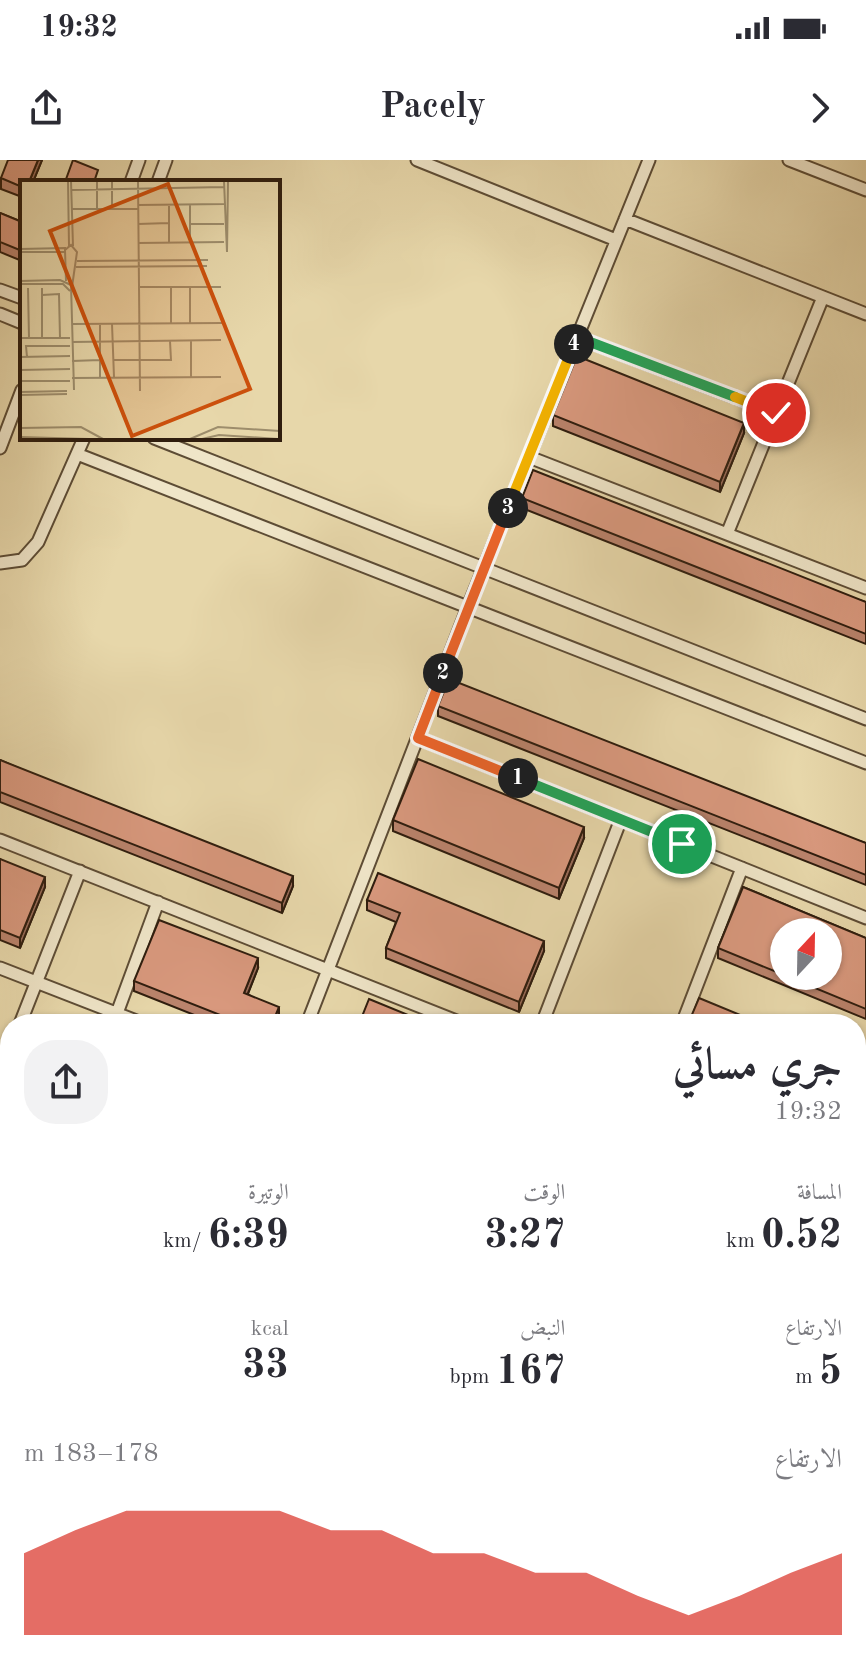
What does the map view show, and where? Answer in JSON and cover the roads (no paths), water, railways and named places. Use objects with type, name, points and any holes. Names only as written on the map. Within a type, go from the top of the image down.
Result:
[{"type":"street","points":[[132,180],[139,160]]},
{"type":"street","points":[[159,180],[166,160]]},
{"type":"street","points":[[417,160],[616,240]]},
{"type":"street","points":[[450,173],[455,160]]},
{"type":"street","points":[[311,1014],[468,607],[649,160]]},
{"type":"street","points":[[789,160],[863,189],[866,175]]},
{"type":"street","points":[[625,219],[866,314]]},
{"type":"street","points":[[0,290],[20,297]]},
{"type":"street","points":[[727,534],[823,297]]},
{"type":"street","points":[[0,314],[20,322]]},
{"type":"street","points":[[577,337],[776,413]]},
{"type":"street","points":[[0,448],[20,395]]},
{"type":"street","points":[[0,563],[22,560],[38,542],[83,440]]},
{"type":"street","points":[[159,440],[866,719]]},
{"type":"street","points":[[77,454],[866,763]]},
{"type":"street","points":[[529,457],[864,587],[866,574]]},
{"type":"street","points":[[418,738],[866,918]]},
{"type":"street","points":[[546,1014],[621,819]]},
{"type":"street","points":[[0,840],[439,1014]]},
{"type":"street","points":[[686,1014],[742,868]]},
{"type":"street","points":[[24,1014],[80,871]]},
{"type":"street","points":[[117,1014],[158,902]]},
{"type":"street","points":[[0,968],[104,1014]]}]
